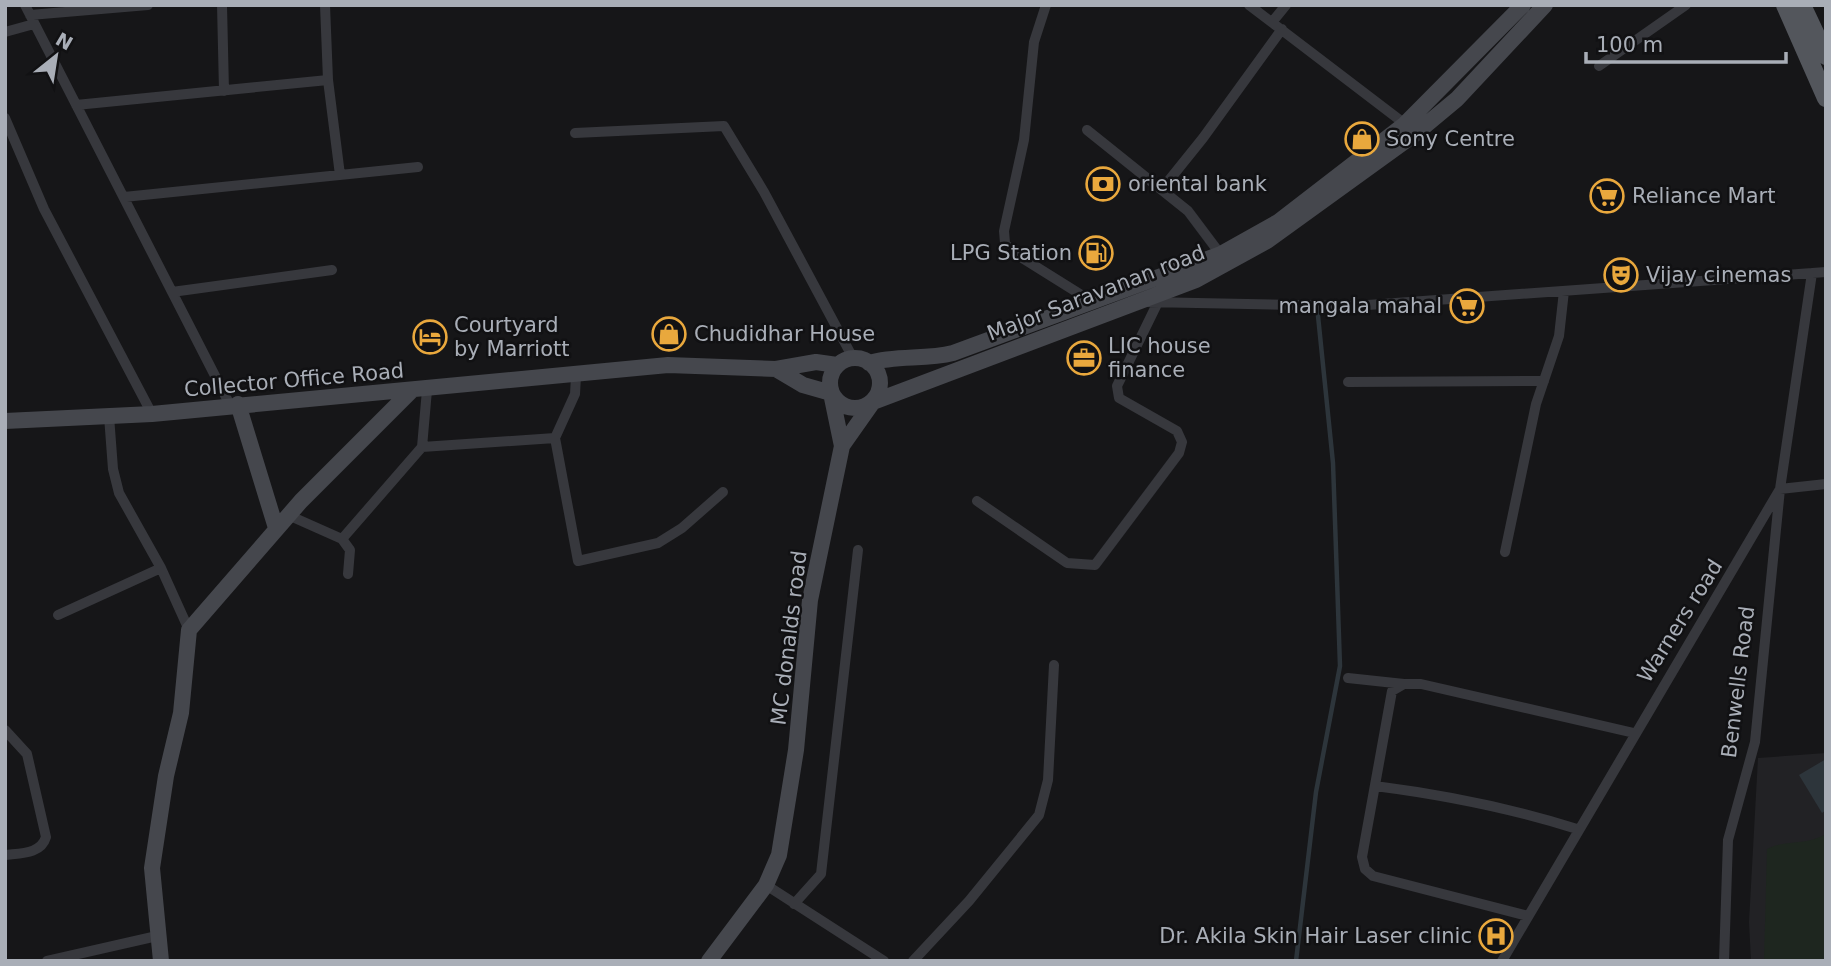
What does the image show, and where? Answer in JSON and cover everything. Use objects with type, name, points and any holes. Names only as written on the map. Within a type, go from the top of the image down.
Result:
[{"type":"main road","points":[[869,363],[890,357],[937,357],[1091,301],[1224,260],[1405,124],[1523,5]]},
{"type":"main road","name":"Major Saravanan road","points":[[873,402],[1196,280],[1224,260],[1303,218],[1457,99],[1545,5]]},
{"type":"main road","points":[[1785,5],[1826,98]]},
{"type":"main road","points":[[1802,5],[1826,56]]},
{"type":"main road","points":[[776,369],[803,385],[831,393],[845,407],[855,409],[873,402],[880,384],[875,369],[869,363],[853,358],[837,365],[829,382],[831,393],[842,446]]},
{"type":"main road","name":"Collector Office Road","points":[[5,421],[152,414],[576,376],[668,365],[776,369],[816,362],[837,365]]},
{"type":"main road","points":[[161,961],[152,868],[166,776],[181,713],[189,630],[288,515],[419,390]]},
{"type":"main road","name":"MC donalds road","points":[[709,961],[765,885],[779,855],[796,750],[810,600],[842,446],[873,402]]},
{"type":"main road","points":[[234,405],[276,528]]},
{"type":"street","points":[[5,32],[30,15],[148,5]]},
{"type":"street","points":[[222,5],[224,91]]},
{"type":"street","points":[[325,5],[328,80],[340,175]]},
{"type":"street","points":[[1046,5],[1034,42],[1024,140],[1004,231],[1004,243],[1011,251],[1091,301],[1354,306],[1826,272]]},
{"type":"street","points":[[1249,5],[1405,124]]},
{"type":"street","points":[[1162,189],[1277,25],[1286,5]]},
{"type":"street","points":[[1600,66],[1686,5]]},
{"type":"street","points":[[30,15],[172,292],[234,405]]},
{"type":"street","points":[[76,105],[328,80]]},
{"type":"street","points":[[5,118],[44,209],[152,414]]},
{"type":"street","points":[[575,134],[724,126],[764,191],[853,358]]},
{"type":"street","points":[[1087,130],[1188,211],[1224,260]]},
{"type":"street","points":[[124,197],[418,167]]},
{"type":"street","points":[[172,292],[332,270]]},
{"type":"street","name":"Warners road","points":[[1502,961],[1780,489],[1812,274]]},
{"type":"street","points":[[1505,552],[1536,404],[1559,336],[1564,291]]},
{"type":"street","points":[[977,501],[1067,563],[1095,565],[1179,453],[1182,442],[1177,431],[1119,398],[1117,386],[1158,302]]},
{"type":"street","points":[[576,376],[575,394],[555,438],[578,561],[657,543],[682,528],[723,492]]},
{"type":"street","points":[[1348,382],[1544,381]]},
{"type":"street","points":[[342,539],[422,447],[419,390]]},
{"type":"street","points":[[109,416],[113,469],[119,493],[161,568],[189,630]]},
{"type":"street","points":[[422,447],[555,438]]},
{"type":"street","points":[[1780,489],[1826,484]]},
{"type":"street","name":"Benwells Road","points":[[1724,961],[1728,840],[1755,742],[1780,489]]},
{"type":"street","points":[[288,515],[342,539],[349,550],[348,574]]},
{"type":"street","points":[[794,904],[821,874],[858,550]]},
{"type":"street","points":[[58,615],[161,568]]},
{"type":"street","points":[[913,961],[969,901],[1038,815],[1048,780],[1054,664]]},
{"type":"street","points":[[1348,678],[1421,684],[1634,733]]},
{"type":"street","points":[[1404,684],[1392,691],[1362,856],[1365,869],[1373,876],[1528,916]]},
{"type":"street","points":[[5,730],[27,754],[46,837],[38,849],[5,855]]},
{"type":"street","points":[[1375,786],[1444,795],[1509,808],[1577,830]]},
{"type":"street","points":[[765,885],[884,961]]},
{"type":"street","points":[[47,961],[157,936]]},
{"type":"shaded area","points":[[1826,753],[1826,961],[1751,961],[1749,922],[1758,758]]},
{"type":"shaded area","points":[[1826,759],[1826,810],[1822,813],[1799,775]]},
{"type":"shaded area","points":[[1826,834],[1826,961],[1764,961],[1767,849],[1819,838]]},
{"type":"waterway","points":[[1296,961],[1316,792],[1340,666],[1333,463],[1317,306]]},
{"type":"place","name":"Sony Centre","points":[[1362,139]]},
{"type":"place","name":"oriental bank","points":[[1103,184]]},
{"type":"place","name":"Reliance Mart","points":[[1607,196]]},
{"type":"place","name":"LPG Station","points":[[1096,253]]},
{"type":"place","name":"Vijay cinemas","points":[[1621,275]]},
{"type":"place","name":"mangala mahal","points":[[1467,306]]},
{"type":"place","name":"Chudidhar House","points":[[669,334]]},
{"type":"place","name":"Courtyard by Marriott","points":[[430,337]]},
{"type":"place","name":"LIC house finance","points":[[1084,358]]},
{"type":"place","name":"Dr. Akila Skin Hair Laser clinic","points":[[1496,936]]}]
